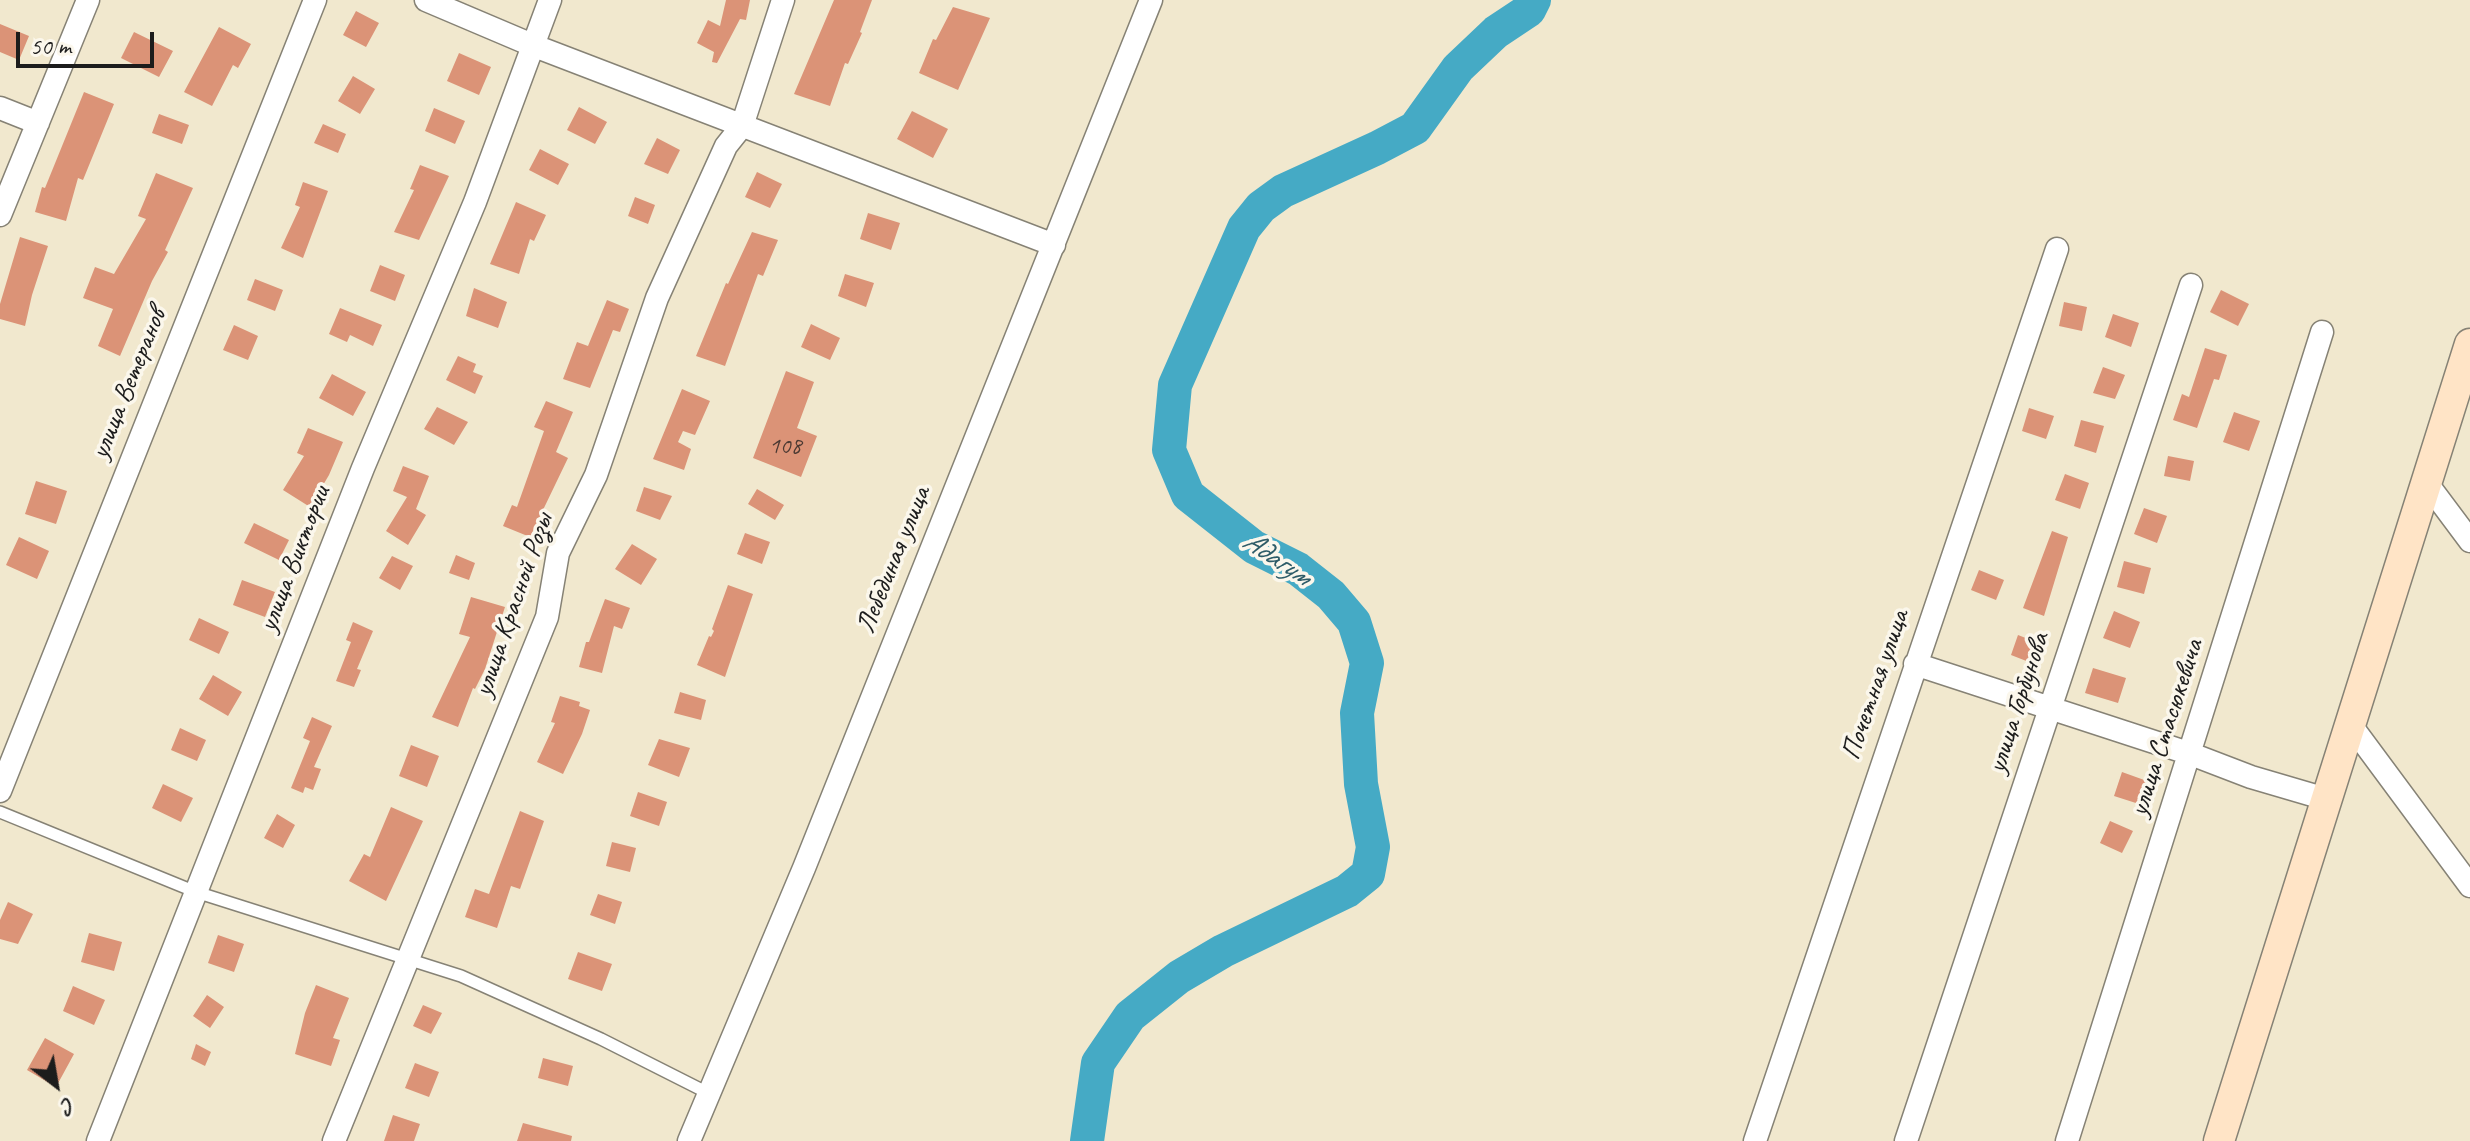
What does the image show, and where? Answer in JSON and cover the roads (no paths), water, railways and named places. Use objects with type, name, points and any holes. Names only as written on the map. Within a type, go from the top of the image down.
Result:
[{"type":"main road","points":[[2219,1141],[2470,344]]},
{"type":"street","points":[[0,215],[88,0]]},
{"type":"street","name":"улица Ветеранов","points":[[0,791],[315,0]]},
{"type":"street","points":[[426,0],[532,45],[1054,245]]},
{"type":"street","name":"улица Виктории","points":[[98,1141],[363,468],[475,202],[550,0]]},
{"type":"street","name":"улица Красной Розы","points":[[334,1141],[547,617],[558,553],[596,475],[657,298],[726,146],[742,126],[783,0]]},
{"type":"street","name":"Лебединая улица","points":[[689,1141],[804,868],[1151,0]]},
{"type":"street","points":[[0,108],[38,123]]},
{"type":"street","name":"Почетная улица","points":[[1755,1141],[2057,249]]},
{"type":"street","name":"улица Горбунова","points":[[1906,1141],[2191,285]]},
{"type":"street","name":"улица Стасюкевича","points":[[2067,1141],[2322,332]]},
{"type":"street","points":[[2426,482],[2470,541]]},
{"type":"street","points":[[1915,664],[2191,754],[2251,777],[2326,799]]},
{"type":"street","points":[[2350,724],[2470,886]]},
{"type":"lane","points":[[0,812],[196,892],[461,976],[601,1039],[708,1093]]},
{"type":"waterway","name":"Адагум","points":[[1087,1141],[1098,1063],[1130,1016],[1179,977],[1223,951],[1347,891],[1368,874],[1373,847],[1361,784],[1357,713],[1367,663],[1354,622],[1331,595],[1298,569],[1254,547],[1188,495],[1169,450],[1175,385],[1244,228],[1261,207],[1283,191],[1415,128],[1458,68],[1496,32],[1529,10],[1534,0]]}]
